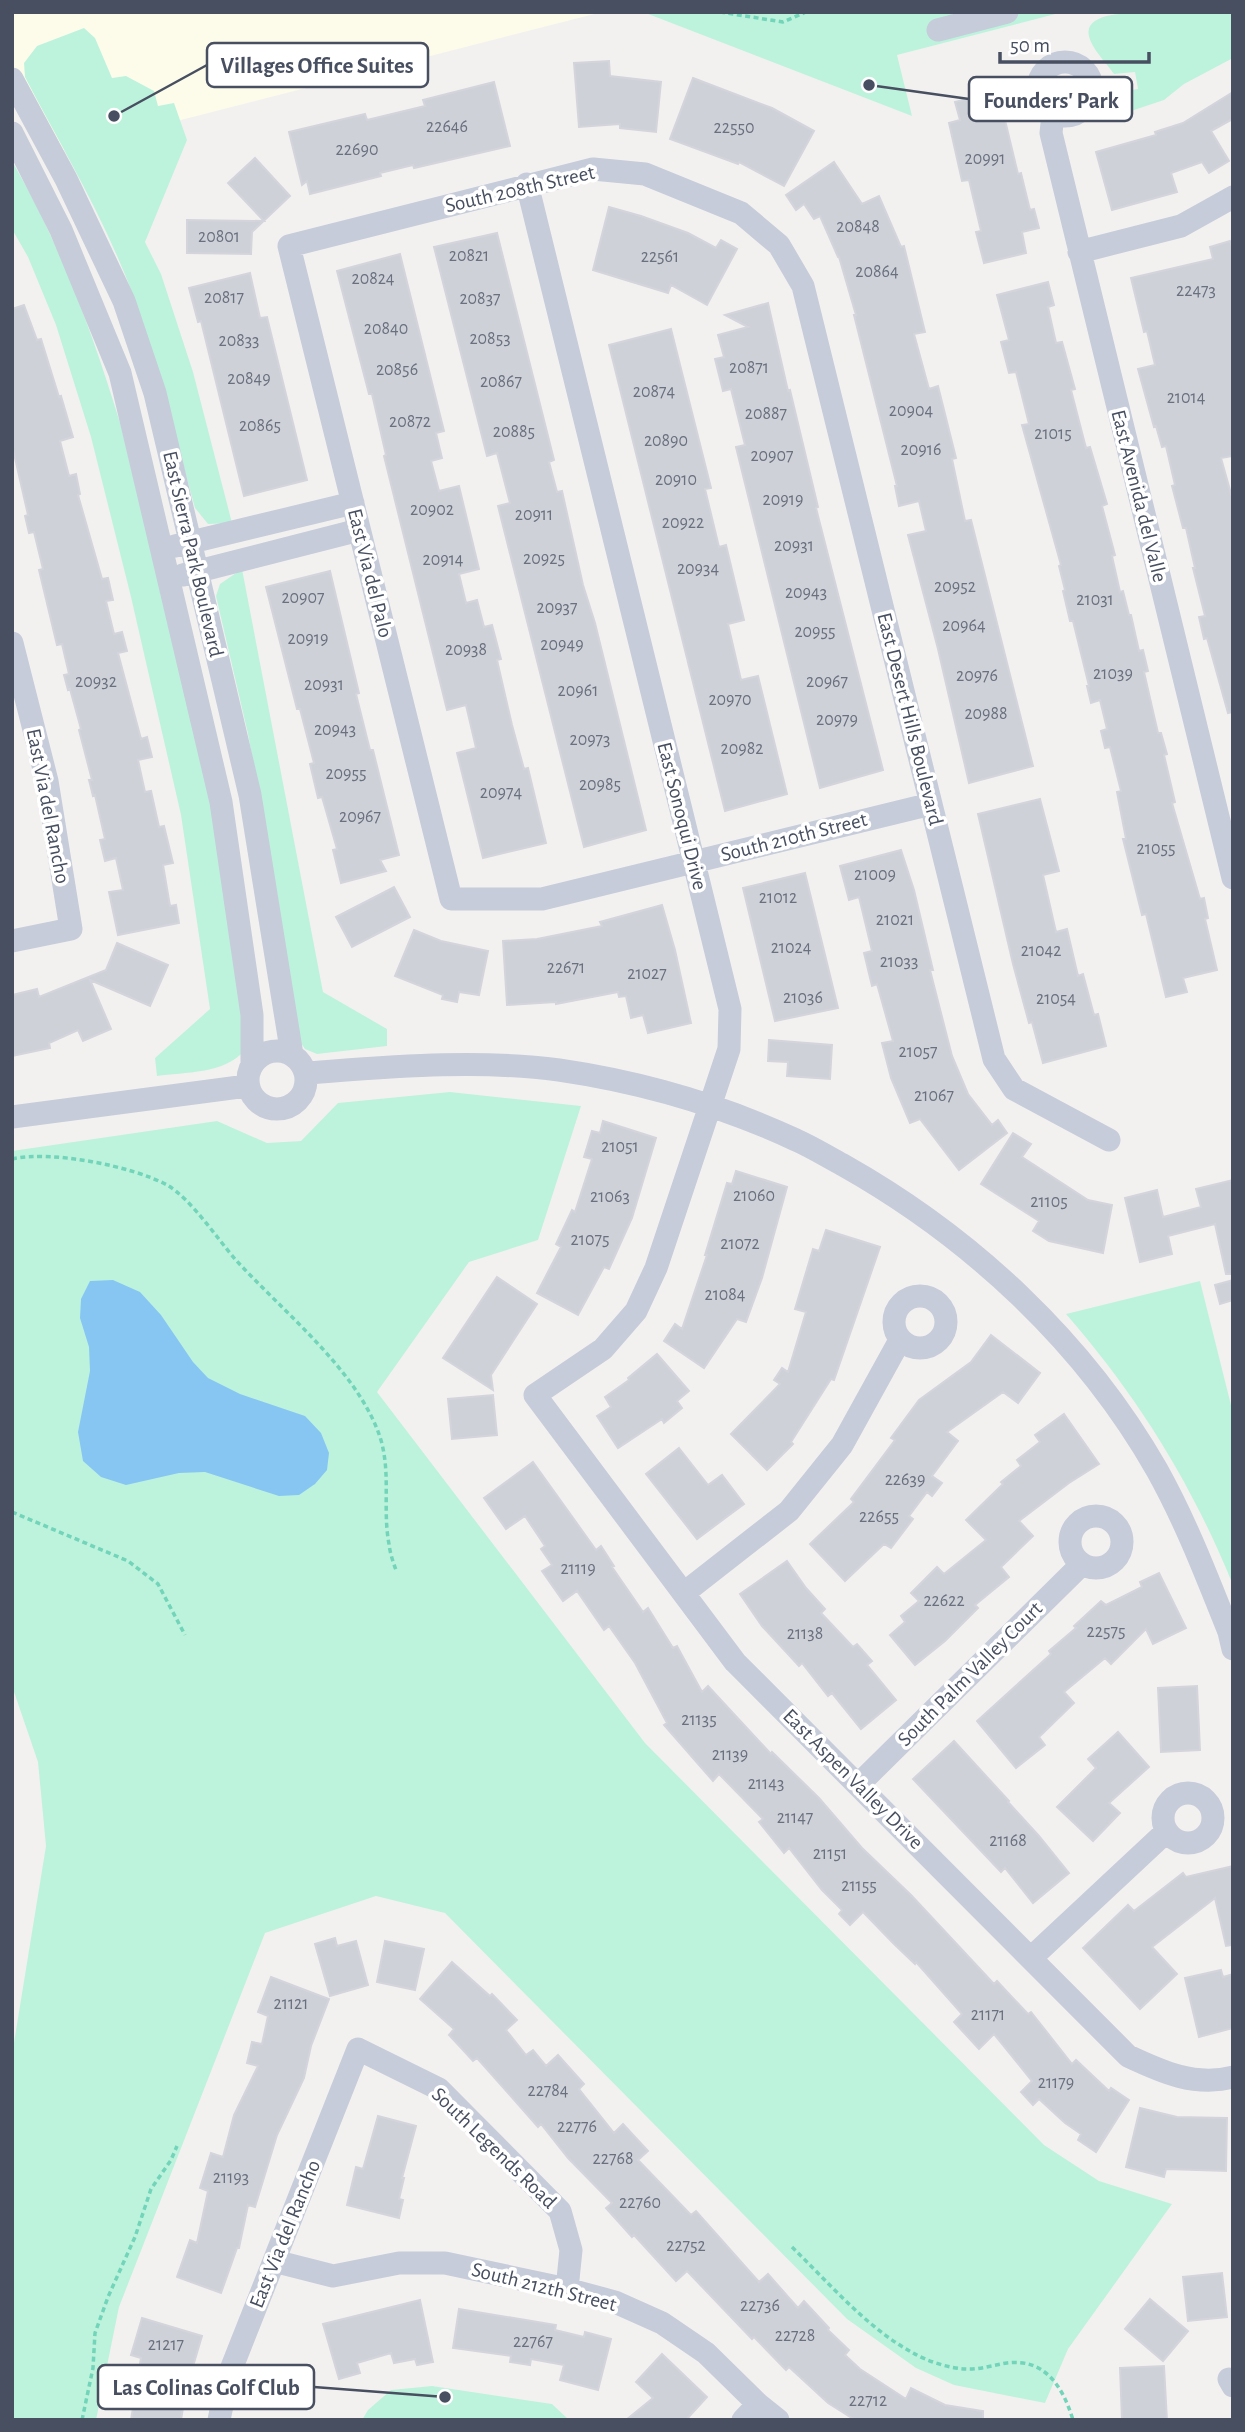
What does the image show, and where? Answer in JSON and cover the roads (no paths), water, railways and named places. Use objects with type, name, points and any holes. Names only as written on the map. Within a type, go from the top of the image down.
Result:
[{"type":"street","points":[[938,30],[1007,12]]},
{"type":"street","name":"East Sierra Park Boulevard","points":[[12,79],[66,179],[124,301],[155,393],[250,795],[299,1064]]},
{"type":"street","name":"East Avenida del Valle","points":[[1053,114],[1051,133],[1079,252],[1233,878]]},
{"type":"street","name":"East Sierra Park Boulevard","points":[[12,133],[61,230],[120,373],[221,802],[252,1015],[250,1075]]},
{"type":"street","name":"South 208th Street","points":[[289,246],[593,169],[645,174],[741,213],[779,245]]},
{"type":"street","name":"East Sonoqui Drive","points":[[527,184],[730,1009],[729,1049],[656,1268],[636,1311],[603,1349],[535,1395]]},
{"type":"street","points":[[1079,252],[1181,226],[1233,197]]},
{"type":"street","name":"East Desert Hills Boulevard","points":[[779,245],[803,286],[994,1059],[1014,1089],[1109,1140]]},
{"type":"street","name":"East Via del Palo","points":[[289,246],[451,899]]},
{"type":"street","points":[[162,550],[352,503]]},
{"type":"street","points":[[169,579],[359,530]]},
{"type":"street","name":"East Via del Rancho","points":[[12,643],[47,781],[71,929],[12,941]]},
{"type":"street","name":"South 210th Street","points":[[451,899],[542,899],[931,804]]},
{"type":"street","points":[[299,1064],[304,1092],[299,1100],[282,1109],[264,1107],[257,1102],[250,1075],[258,1057],[275,1050],[299,1064],[383,1067],[468,1064],[558,1070],[639,1085],[711,1105],[798,1140],[887,1190],[958,1240],[1016,1292],[1074,1353],[1118,1411],[1155,1468],[1189,1532],[1233,1649]]},
{"type":"street","points":[[12,1117],[250,1075]]},
{"type":"street","points":[[684,1593],[789,1511],[842,1445],[900,1340]]},
{"type":"street","name":"East Aspen Valley Drive","points":[[535,1395],[735,1662],[1128,2056],[1176,2076],[1199,2081],[1233,2077]]},
{"type":"street","name":"South Palm Valley Court","points":[[858,1784],[1082,1564]]},
{"type":"street","points":[[1031,1958],[1167,1831]]},
{"type":"street","name":"East Via del Rancho","points":[[219,2420],[228,2377],[358,2049]]},
{"type":"street","name":"South Legends Road","points":[[358,2049],[439,2089],[560,2211],[571,2250],[567,2289]]},
{"type":"street","name":"South 212th Street","points":[[274,2261],[333,2276],[399,2263],[445,2263],[615,2302],[662,2323],[706,2353],[751,2412],[778,2420]]},
{"type":"water","points":[[113,1280],[140,1292],[161,1315],[193,1362],[208,1378],[240,1394],[305,1416],[321,1433],[329,1453],[327,1470],[315,1484],[299,1495],[279,1496],[205,1472],[179,1473],[126,1485],[101,1477],[83,1461],[78,1432],[90,1371],[89,1347],[80,1318],[81,1299],[90,1281]]},
{"type":"place","name":"Founders' Park","points":[[869,85]]},
{"type":"place","name":"Villages Office Suites","points":[[114,116]]},
{"type":"place","name":"Las Colinas Golf Club","points":[[445,2397]]}]
